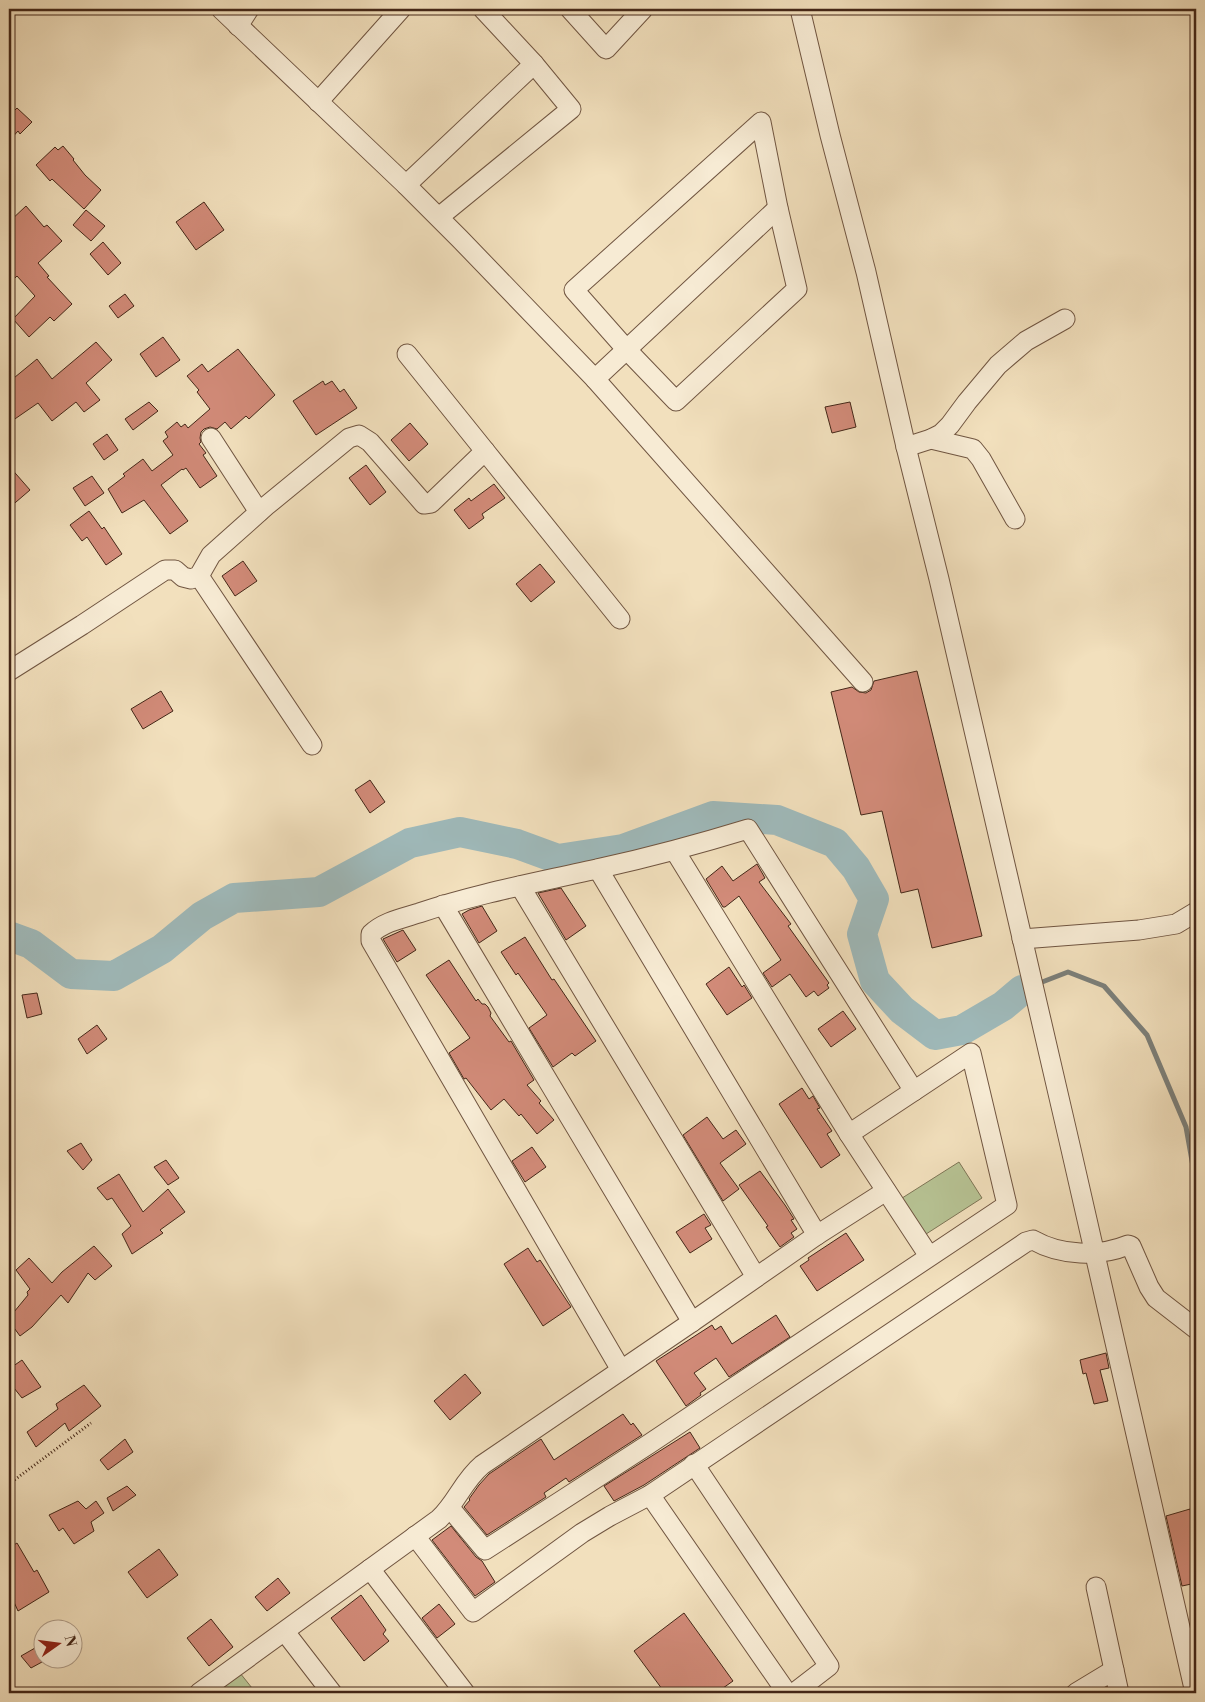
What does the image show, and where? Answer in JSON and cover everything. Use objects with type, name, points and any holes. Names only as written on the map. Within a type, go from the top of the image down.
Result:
[{"type":"street","points":[[221,9],[439,217],[595,379],[863,682]]},
{"type":"street","points":[[238,26],[249,9]]},
{"type":"street","points":[[318,102],[401,9]]},
{"type":"street","points":[[439,217],[571,109],[534,64],[483,9]]},
{"type":"street","points":[[570,9],[606,48],[643,9]]},
{"type":"street","points":[[800,9],[830,135],[866,272],[906,447],[939,579],[1195,1693]]},
{"type":"street","points":[[406,185],[534,64]]},
{"type":"street","points":[[761,122],[778,208],[797,289],[676,400],[627,350],[574,290],[761,122]]},
{"type":"street","points":[[595,379],[778,208]]},
{"type":"street","points":[[906,447],[940,434],[950,425],[998,365],[1026,341],[1064,318]]},
{"type":"street","points":[[407,354],[620,618]]},
{"type":"street","points":[[9,671],[165,570],[175,570],[183,577],[191,579],[199,576],[211,555],[259,512],[349,438],[359,435],[370,442],[424,504],[430,503],[485,451]]},
{"type":"street","points":[[211,438],[259,512]]},
{"type":"street","points":[[931,439],[973,449],[981,459],[1015,519]]},
{"type":"street","points":[[199,576],[312,744]]},
{"type":"street","points":[[622,1370],[371,941],[371,934],[375,930],[396,920],[443,905],[675,851],[748,829],[914,1092]]},
{"type":"street","points":[[675,851],[849,1134],[929,1256]]},
{"type":"street","points":[[598,869],[817,1235]]},
{"type":"street","points":[[520,886],[756,1277]]},
{"type":"street","points":[[443,905],[692,1322]]},
{"type":"street","points":[[1023,942],[1139,930],[1176,924],[1196,912]]},
{"type":"street","points":[[450,1508],[485,1550],[649,1444],[1007,1205],[971,1053],[849,1134]]},
{"type":"street","points":[[199,1693],[439,1518],[450,1508],[472,1473],[482,1464],[817,1235],[886,1191]]},
{"type":"street","points":[[415,1536],[474,1612],[582,1533],[650,1495],[1026,1242],[1033,1240],[1040,1245],[1063,1252],[1095,1254],[1128,1245],[1131,1246],[1156,1298],[1196,1329]]},
{"type":"street","points":[[694,1464],[829,1666],[794,1693]]},
{"type":"street","points":[[650,1495],[787,1693]]},
{"type":"street","points":[[370,1569],[465,1693]]},
{"type":"street","points":[[1096,1587],[1119,1693]]},
{"type":"street","points":[[285,1632],[332,1693]]},
{"type":"street","points":[[1076,1693],[1114,1670]]},
{"type":"path","points":[[9,1484],[91,1424]]},
{"type":"green space","points":[[959,1162],[982,1198],[923,1236],[899,1200]]},
{"type":"green space","points":[[240,1673],[256,1693],[216,1693]]},
{"type":"building","points":[[17,108],[32,122],[20,134],[18,131],[9,141],[9,116]]},
{"type":"building","points":[[63,146],[85,175],[101,190],[84,209],[52,179],[50,181],[36,165],[55,147],[58,150]]},
{"type":"building","points":[[204,202],[224,230],[196,250],[176,222]]},
{"type":"building","points":[[26,206],[44,227],[47,225],[62,241],[38,263],[49,276],[47,277],[72,304],[54,321],[50,317],[29,337],[13,319],[35,296],[17,276],[9,284],[9,222]]},
{"type":"building","points":[[86,210],[105,226],[91,241],[73,225]]},
{"type":"building","points":[[103,242],[121,263],[108,275],[90,254]]},
{"type":"building","points":[[125,294],[134,306],[118,318],[109,306]]},
{"type":"building","points":[[163,337],[180,360],[156,377],[140,354]]},
{"type":"building","points":[[96,342],[112,360],[86,383],[100,400],[84,412],[76,402],[52,421],[38,403],[9,423],[9,382],[37,359],[52,379]]},
{"type":"building","points":[[238,349],[275,395],[249,419],[246,416],[231,429],[225,422],[217,429],[210,427],[201,432],[201,442],[199,444],[206,453],[203,455],[217,476],[200,488],[186,468],[161,485],[188,521],[170,534],[144,500],[122,513],[108,489],[125,476],[123,474],[143,459],[152,471],[173,455],[163,441],[168,437],[165,432],[177,422],[181,427],[185,424],[188,428],[210,409],[197,392],[199,390],[187,376],[202,364],[208,372]]},
{"type":"building","points":[[323,381],[325,385],[332,381],[340,392],[344,389],[357,408],[316,435],[293,401]]},
{"type":"building","points":[[149,402],[158,411],[133,430],[125,419]]},
{"type":"building","points":[[850,402],[856,427],[832,433],[825,407]]},
{"type":"building","points":[[410,423],[428,444],[409,461],[391,440]]},
{"type":"building","points":[[107,434],[118,450],[104,460],[93,444]]},
{"type":"building","points":[[366,465],[386,492],[370,505],[349,478]]},
{"type":"building","points":[[9,466],[30,490],[9,508]]},
{"type":"building","points":[[92,476],[104,493],[85,506],[73,488]]},
{"type":"building","points":[[494,484],[505,498],[482,514],[484,518],[469,529],[454,510],[469,498],[471,501]]},
{"type":"building","points":[[89,511],[102,529],[104,527],[122,554],[106,565],[87,537],[82,541],[70,525]]},
{"type":"building","points":[[243,561],[257,581],[235,596],[222,576]]},
{"type":"building","points":[[540,564],[555,582],[531,602],[516,584]]},
{"type":"building","points":[[917,671],[982,936],[932,948],[918,889],[901,893],[882,811],[861,815],[831,692],[852,687],[859,692],[866,693],[871,690],[874,681]]},
{"type":"building","points":[[161,691],[173,711],[143,729],[131,709]]},
{"type":"building","points":[[370,780],[385,802],[370,813],[355,790]]},
{"type":"building","points":[[757,864],[765,878],[759,882],[791,924],[788,926],[829,983],[827,985],[829,988],[818,996],[814,991],[806,997],[790,974],[772,987],[763,973],[781,960],[739,896],[723,907],[706,879],[722,866],[733,881]]},
{"type":"building","points":[[561,888],[586,926],[566,940],[538,893]]},
{"type":"building","points":[[482,906],[497,931],[479,943],[462,914]]},
{"type":"building","points":[[403,930],[416,950],[397,962],[383,939]]},
{"type":"building","points":[[525,937],[552,980],[554,979],[596,1041],[575,1056],[572,1053],[553,1067],[529,1028],[547,1015],[501,952]]},
{"type":"building","points":[[449,960],[476,1001],[478,999],[488,1007],[491,1013],[490,1016],[509,1042],[511,1041],[534,1080],[527,1085],[554,1120],[537,1134],[521,1114],[519,1116],[504,1099],[491,1110],[466,1078],[464,1079],[449,1053],[470,1038],[426,975]]},
{"type":"building","points":[[729,967],[752,998],[727,1015],[706,984]]},
{"type":"building","points":[[37,993],[42,1014],[27,1018],[22,995]]},
{"type":"building","points":[[843,1011],[856,1029],[831,1047],[818,1029]]},
{"type":"building","points":[[97,1025],[107,1039],[87,1054],[78,1039]]},
{"type":"building","points":[[802,1088],[809,1099],[813,1096],[820,1108],[817,1109],[832,1131],[827,1134],[840,1155],[821,1168],[779,1104]]},
{"type":"building","points":[[707,1117],[723,1139],[736,1130],[746,1144],[720,1163],[739,1189],[723,1201],[683,1135]]},
{"type":"building","points":[[81,1143],[92,1160],[83,1170],[67,1151]]},
{"type":"building","points":[[532,1147],[546,1167],[525,1182],[512,1161]]},
{"type":"building","points":[[166,1160],[179,1178],[168,1185],[154,1167]]},
{"type":"building","points":[[760,1171],[794,1219],[791,1220],[797,1229],[791,1233],[794,1237],[780,1247],[766,1227],[768,1226],[739,1185]]},
{"type":"building","points":[[119,1174],[143,1212],[168,1189],[185,1212],[160,1230],[163,1233],[132,1254],[122,1234],[131,1226],[112,1198],[107,1200],[97,1188]]},
{"type":"building","points":[[704,1214],[711,1225],[705,1228],[712,1239],[690,1253],[676,1232]]},
{"type":"building","points":[[846,1233],[864,1260],[817,1291],[800,1266],[809,1260],[808,1258]]},
{"type":"building","points":[[94,1246],[112,1266],[95,1280],[88,1273],[68,1303],[61,1295],[32,1327],[20,1336],[9,1321],[9,1318],[28,1295],[27,1292],[30,1289],[16,1270],[29,1258],[52,1283],[62,1272]]},
{"type":"building","points":[[528,1248],[537,1262],[540,1260],[571,1307],[543,1326],[504,1264]]},
{"type":"building","points":[[776,1315],[790,1337],[729,1377],[716,1358],[694,1373],[706,1389],[686,1406],[656,1361],[712,1325],[715,1330],[721,1326],[732,1344]]},
{"type":"building","points":[[1106,1353],[1109,1368],[1100,1370],[1108,1401],[1094,1404],[1086,1373],[1083,1374],[1080,1360]]},
{"type":"building","points":[[22,1360],[41,1387],[22,1398],[14,1388],[9,1375],[9,1369]]},
{"type":"building","points":[[465,1374],[481,1393],[450,1420],[434,1401]]},
{"type":"building","points":[[84,1385],[101,1406],[69,1431],[65,1423],[36,1447],[27,1432],[58,1409],[56,1404]]},
{"type":"building","points":[[623,1414],[642,1435],[569,1482],[566,1478],[544,1493],[546,1497],[487,1535],[464,1507],[489,1474],[541,1439],[554,1460]]},
{"type":"building","points":[[690,1432],[700,1448],[644,1485],[614,1501],[604,1486]]},
{"type":"building","points":[[125,1439],[133,1452],[108,1470],[100,1460]]},
{"type":"building","points":[[127,1486],[136,1495],[113,1511],[107,1498]]},
{"type":"building","points":[[78,1501],[86,1509],[96,1501],[104,1513],[91,1522],[94,1531],[74,1544],[63,1528],[59,1531],[49,1515]]},
{"type":"building","points":[[1190,1509],[1196,1532],[1196,1583],[1182,1586],[1166,1516]]},
{"type":"building","points":[[451,1526],[476,1557],[482,1561],[495,1582],[475,1596],[432,1540]]},
{"type":"building","points":[[17,1543],[34,1572],[37,1570],[49,1592],[18,1611],[9,1591],[9,1548]]},
{"type":"building","points":[[159,1549],[178,1575],[147,1598],[128,1572]]},
{"type":"building","points":[[278,1578],[290,1593],[267,1611],[255,1597]]},
{"type":"building","points":[[361,1595],[386,1630],[383,1634],[389,1641],[364,1661],[331,1618]]},
{"type":"building","points":[[439,1604],[455,1624],[437,1638],[422,1618]]},
{"type":"building","points":[[684,1613],[733,1681],[716,1693],[665,1693],[634,1651]]},
{"type":"building","points":[[211,1619],[233,1647],[209,1666],[187,1638]]},
{"type":"building","points":[[32,1650],[32,1667],[31,1668],[21,1656]]},
{"type":"waterway","points":[[9,936],[31,944],[71,974],[114,976],[162,949],[202,916],[234,898],[319,892],[410,843],[460,832],[517,844],[558,859],[623,849],[713,816],[777,820],[835,843],[856,868],[874,899],[862,934],[875,981],[902,1010],[935,1035],[962,1030],[1003,1006],[1022,990]]},
{"type":"waterway","points":[[1037,984],[1068,972],[1104,986],[1147,1035],[1186,1127],[1196,1183]]}]
